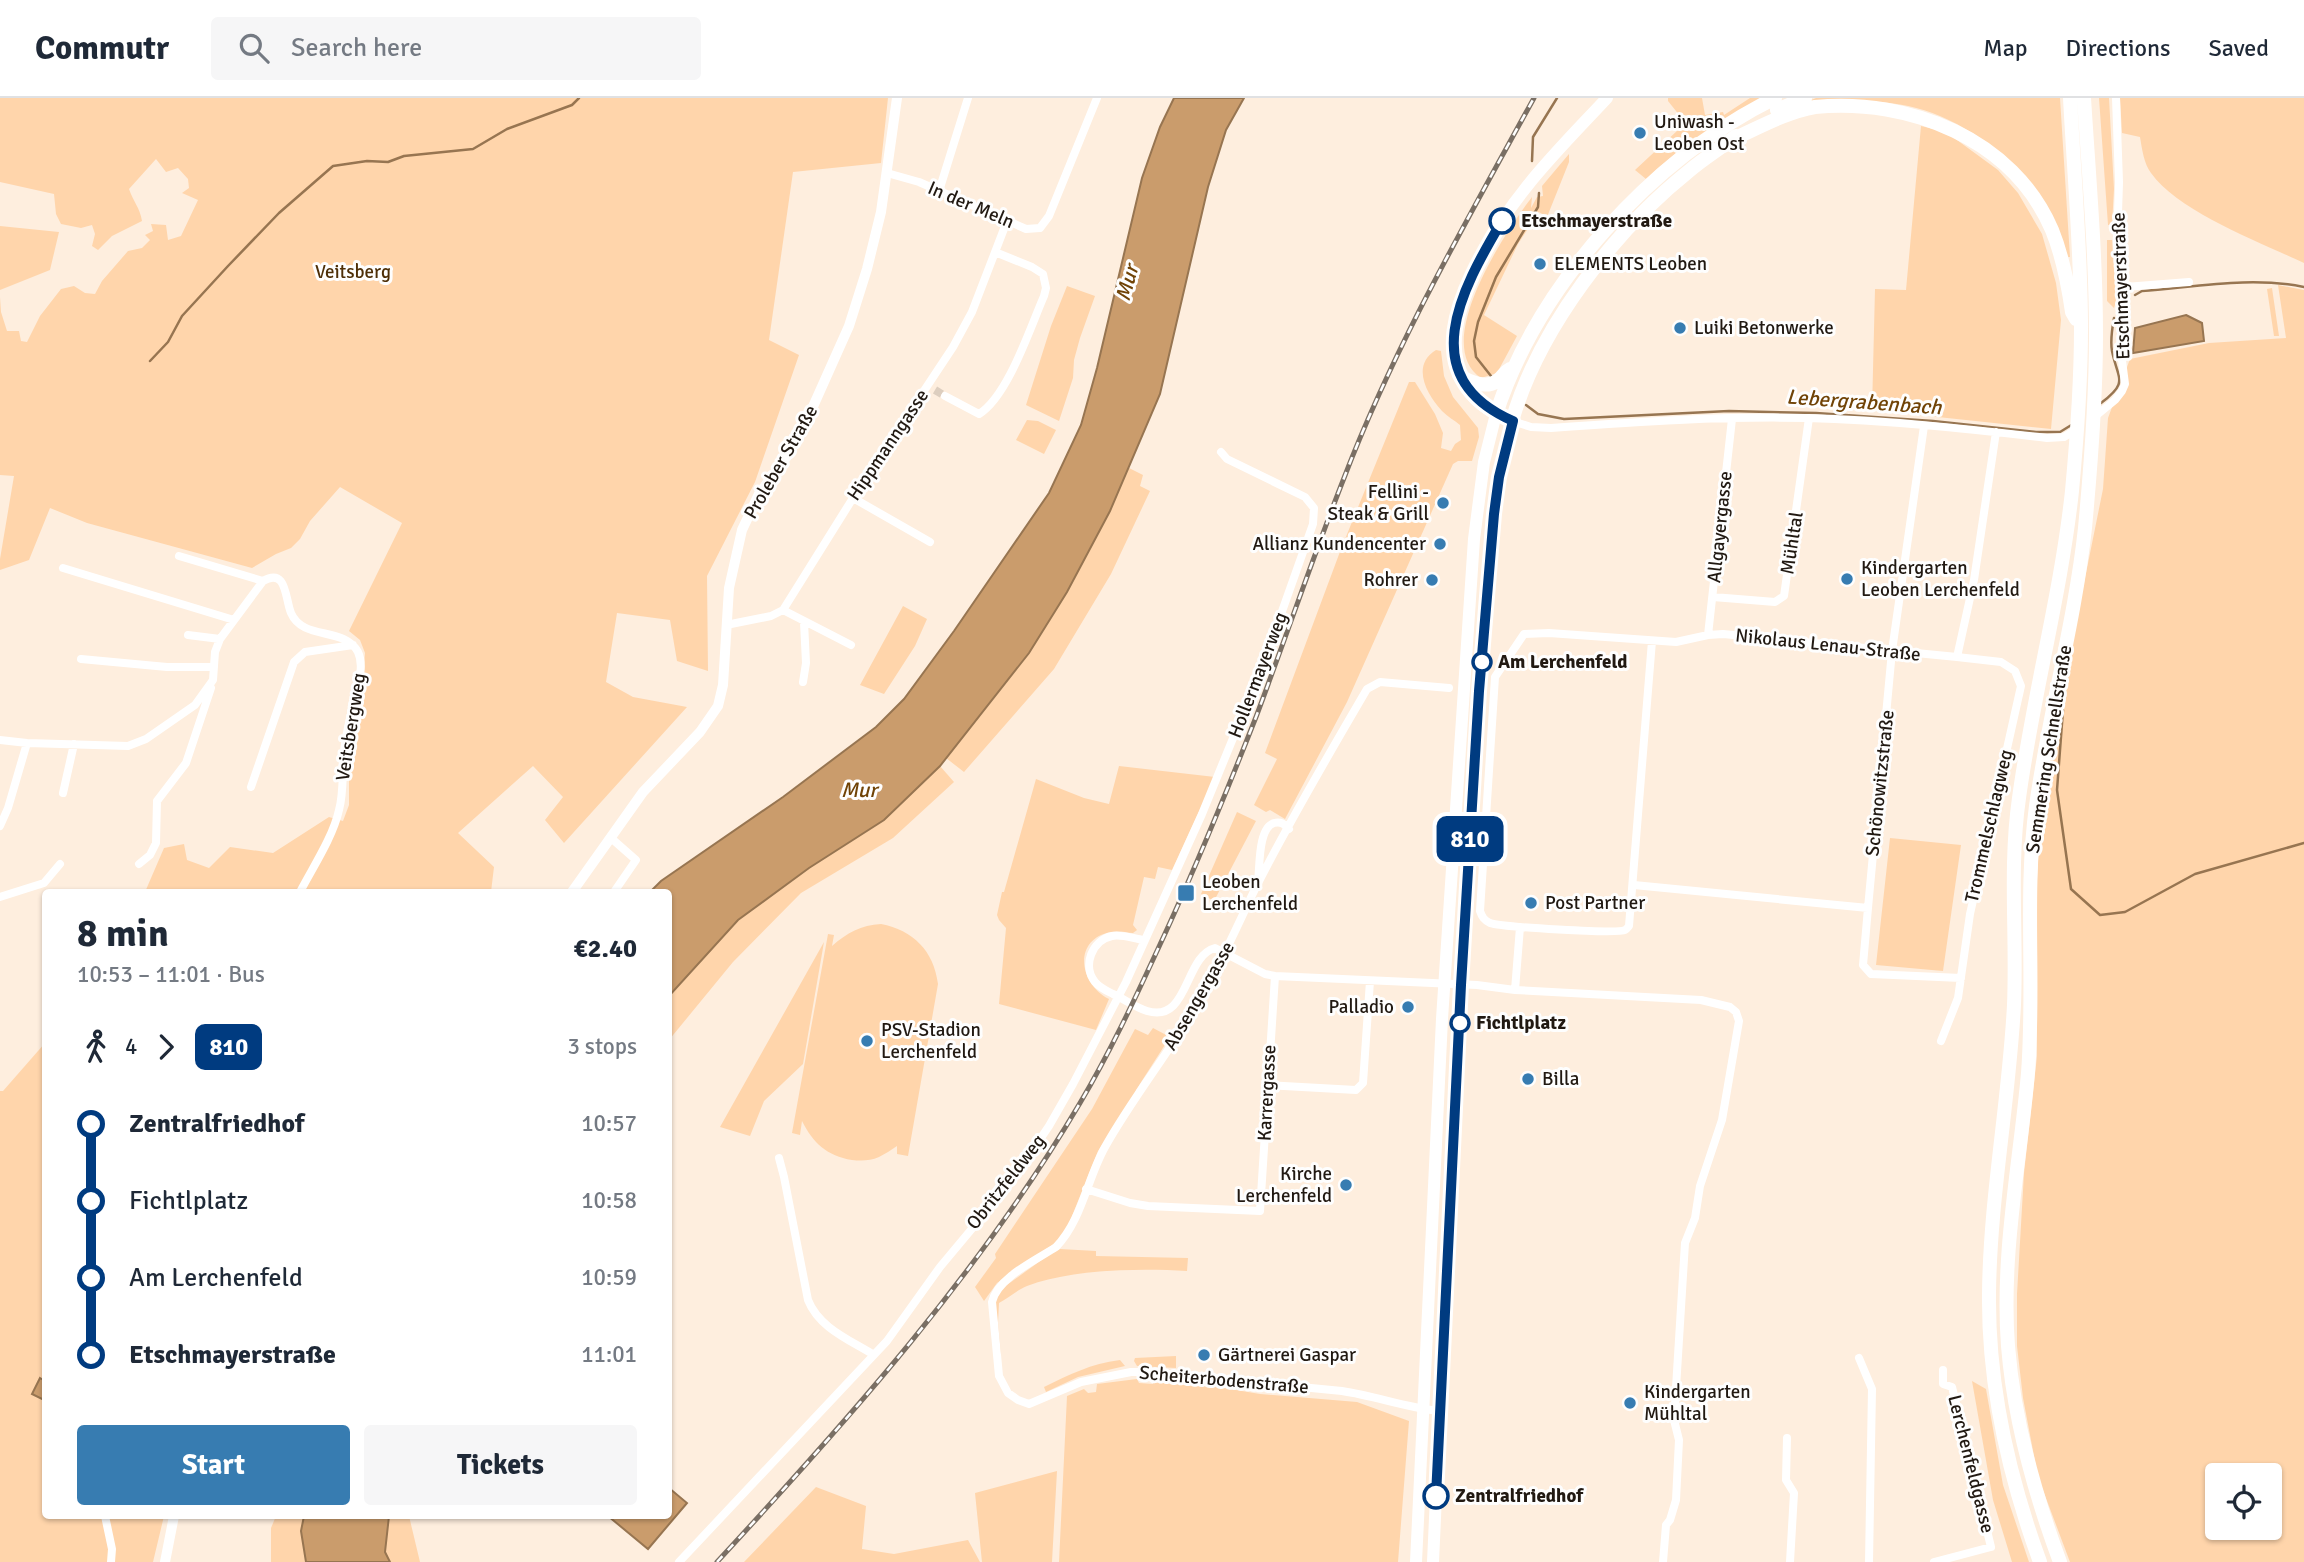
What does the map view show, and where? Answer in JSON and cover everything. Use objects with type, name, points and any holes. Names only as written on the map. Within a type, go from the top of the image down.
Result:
[{"type":"highway","points":[[1496,414],[1514,367],[1552,301],[1588,252],[1624,210],[1661,175],[1702,143],[1775,98]]},
{"type":"highway","points":[[1513,421],[1519,400],[1542,351],[1569,303],[1598,262],[1641,214],[1689,171],[1751,125],[1805,98]]},
{"type":"highway","name":"Semmering Schnellstraße","points":[[2040,1562],[2021,1509],[2007,1452],[1998,1398],[1989,1295],[2014,1003],[2012,889],[2018,802],[2025,753],[2054,612],[2072,493],[2076,442],[2081,328],[2070,98]]},
{"type":"highway","name":"Semmering Schnellstraße","points":[[2060,1562],[2039,1505],[2025,1451],[2008,1345],[2007,1293],[2032,1008],[2030,900],[2035,818],[2052,707],[2073,607],[2084,533],[2094,429],[2096,332],[2084,98]]},
{"type":"highway","points":[[1731,140],[1783,116],[1813,107],[1849,103],[1884,105],[1951,125],[1983,144],[2012,171],[2035,199],[2051,228],[2063,259],[2072,312],[2081,328]]},
{"type":"highway","points":[[1459,375],[1471,382],[1486,385],[1498,381],[1505,371],[1514,367]]},
{"type":"main road","name":"Proleber Straße","points":[[574,889],[643,792],[700,733],[714,714],[723,685],[732,567],[742,530],[760,494],[795,443],[838,355],[870,259],[881,212],[898,98]]},
{"type":"main road","points":[[1433,1562],[1461,985],[1479,691],[1494,514],[1499,477],[1513,421],[1496,414],[1476,400],[1459,375],[1453,341],[1463,296],[1477,264],[1503,219],[1528,184],[1606,98]]},
{"type":"main road","points":[[1416,1562],[1425,1295],[1474,540],[1483,462],[1496,414]]},
{"type":"main road","points":[[165,1562],[173,1519]]},
{"type":"street","points":[[939,191],[968,98]]},
{"type":"street","name":"In der Meln","points":[[887,173],[919,182],[1026,229],[1040,228],[1049,216],[1097,98]]},
{"type":"street","name":"Etschmayerstraße","points":[[1513,421],[1531,427],[1551,428],[1809,418],[2047,438],[2064,437],[2115,400],[2124,384],[2120,345],[2125,288],[2120,274],[2117,244],[2119,182],[2116,98]]},
{"type":"street","name":"Hippmanngasse","points":[[783,610],[853,498],[932,388],[972,312],[1007,221]]},
{"type":"street","points":[[945,396],[979,414],[989,407],[1004,385],[1020,352],[1046,288],[1043,274],[995,251]]},
{"type":"street","points":[[2125,288],[2189,282]]},
{"type":"street","name":"Mühltal","points":[[1713,597],[1775,602],[1784,596],[1809,418]]},
{"type":"street","name":"Allgayergasse","points":[[1707,635],[1732,419]]},
{"type":"street","name":"Schönowitzstraße","points":[[1924,426],[1892,651],[1863,965],[1871,974],[1961,978]]},
{"type":"street","points":[[1957,657],[1973,580],[1996,432]]},
{"type":"street","name":"Hollermayerweg","points":[[1144,940],[1163,903],[1234,739],[1313,524],[1314,508],[1305,497],[1227,460],[1221,452]]},
{"type":"street","points":[[853,498],[930,542]]},
{"type":"street","points":[[139,864],[150,855],[156,843],[157,801],[186,763],[213,680],[220,639],[263,581],[179,556]]},
{"type":"street","points":[[63,568],[234,620]]},
{"type":"street","name":"Veitsbergweg","points":[[263,581],[277,578],[282,583],[296,621],[304,628],[339,636],[353,645],[361,662],[344,749],[340,809],[302,889]]},
{"type":"street","points":[[726,625],[771,616],[783,610],[851,645]]},
{"type":"street","points":[[803,682],[806,663],[804,622]]},
{"type":"street","name":"Nikolaus Lenau-Straße","points":[[1520,928],[1489,922],[1483,918],[1480,911],[1495,677],[1522,636],[1527,633],[1676,642],[1707,635],[1736,635],[1957,657]]},
{"type":"street","points":[[188,635],[220,639]]},
{"type":"street","points":[[1516,990],[1520,928],[1624,930],[1630,924],[1652,641]]},
{"type":"street","points":[[251,787],[294,662],[305,652],[353,645]]},
{"type":"street","name":"Trommelschlagweg","points":[[1941,1041],[1958,998],[1970,914],[2021,686],[2015,671],[2001,662],[1957,657]]},
{"type":"street","points":[[81,659],[200,669],[214,667]]},
{"type":"street","points":[[0,740],[128,746],[146,739],[195,705],[213,680]]},
{"type":"street","name":"Absengergasse","points":[[1086,1189],[1105,1146],[1201,998],[1227,952],[1258,884],[1367,689],[1380,682],[1449,688]]},
{"type":"street","points":[[0,826],[27,743]]},
{"type":"street","points":[[63,793],[74,744]]},
{"type":"street","points":[[1258,884],[1263,833],[1269,825],[1278,822],[1289,829]]},
{"type":"street","points":[[611,838],[636,860],[616,889]]},
{"type":"street","points":[[0,897],[44,883],[60,864]]},
{"type":"street","points":[[1634,885],[1868,908]]},
{"type":"street","points":[[1144,940],[1116,935],[1104,939],[1094,947],[1089,959],[1090,972],[1096,983],[1145,1010],[1159,1011],[1176,1002],[1202,953],[1215,948],[1265,974],[1275,976],[1701,1000],[1725,1005],[1736,1012],[1739,1017],[1736,1045],[1722,1120],[1700,1186],[1695,1218],[1685,1242],[1674,1420],[1679,1440],[1676,1500],[1666,1525],[1663,1562]]},
{"type":"street","name":"Obritzfeldweg","points":[[679,1562],[874,1355],[940,1267],[1012,1182],[1049,1126],[1100,1033],[1144,940]]},
{"type":"street","name":"Karrergasse","points":[[1086,1189],[1148,1206],[1260,1211],[1275,976]]},
{"type":"street","points":[[1267,1085],[1356,1090],[1360,1088],[1363,1083],[1370,981]]},
{"type":"street","points":[[779,1158],[812,1311],[825,1325],[874,1355]]},
{"type":"street","name":"Scheiterbodenstraße","points":[[1086,1189],[1064,1239],[1001,1283],[993,1293],[992,1312],[999,1376],[1008,1393],[1017,1400],[1029,1404],[1081,1382],[1132,1372],[1147,1372],[1342,1391],[1423,1410],[1440,1411]]},
{"type":"street","points":[[1859,1358],[1872,1388],[1869,1562]]},
{"type":"street","name":"Lerchenfeldgasse","points":[[1934,1562],[1991,1547],[1952,1387],[1943,1384],[1943,1370]]},
{"type":"street","points":[[1787,1438],[1786,1480],[1794,1493],[1790,1562]]},
{"type":"street","points":[[106,1519],[112,1549],[111,1562]]},
{"type":"green space","name":"Veitsberg","points":[[0,98],[888,98],[881,163],[793,172],[769,340],[799,355],[755,482],[707,576],[708,671],[677,661],[670,620],[617,613],[606,682],[633,697],[687,707],[564,843],[545,820],[563,797],[533,766],[458,833],[494,867],[491,889],[146,889],[164,848],[184,844],[187,860],[209,868],[230,847],[273,853],[329,817],[343,821],[349,805],[349,768],[361,703],[365,653],[360,640],[349,631],[402,523],[340,487],[291,548],[252,568],[87,523],[50,508],[29,560],[0,570],[14,476],[0,475],[0,297],[7,331],[19,331],[21,341],[27,342],[40,316],[61,289],[74,286],[85,293],[95,294],[102,281],[128,251],[142,248],[150,240],[145,235],[153,231],[151,224],[166,225],[168,240],[181,236],[198,200],[182,193],[189,188],[188,179],[178,168],[166,172],[156,159],[129,189],[142,221],[112,236],[98,250],[92,246],[95,234],[92,225],[81,228],[61,224],[56,214],[54,194],[0,182]]},
{"type":"green space","points":[[1668,98],[1702,98],[1705,115],[1723,112],[1724,115],[1750,98],[1763,98],[1702,135],[1646,179],[1635,170],[1678,130],[1673,123],[1680,116]]},
{"type":"green space","points":[[1816,98],[2060,98],[2070,257],[1991,146],[1968,130],[1945,118],[1901,105],[1855,101],[1802,104]]},
{"type":"green space","points":[[2099,98],[2109,98],[2114,189],[2112,225],[2108,225]]},
{"type":"green space","points":[[2120,98],[2304,98],[2304,263],[2222,225],[2181,201],[2164,187],[2147,165],[2140,137],[2122,133]]},
{"type":"green space","points":[[1921,126],[1946,132],[1998,170],[2018,193],[2042,234],[2056,283],[2061,320],[2051,429],[1872,410],[1875,289],[1906,290]]},
{"type":"green space","points":[[1569,154],[1569,162],[1547,217],[1539,212],[1518,244],[1484,315],[1517,336],[1497,373],[1481,378],[1467,362],[1464,340],[1468,315],[1478,288],[1491,260],[1520,213],[1532,197],[1531,208],[1537,197],[1543,196],[1542,186]]},
{"type":"green space","points":[[0,226],[59,232],[50,270],[0,290]]},
{"type":"green space","points":[[2107,240],[2112,240],[2116,302],[2114,308],[2107,301]]},
{"type":"green space","points":[[2278,285],[2304,290],[2304,1562],[2070,1562],[2038,1477],[2023,1398],[2017,1346],[2017,1294],[2024,1173],[2037,1056],[2036,896],[2042,791],[2103,489],[2108,418],[2130,359],[2209,343],[2286,338]]},
{"type":"green space","points":[[1067,286],[1095,296],[1080,338],[1074,360],[1073,378],[1059,421],[1026,405]]},
{"type":"green space","points":[[2272,288],[2279,336],[2274,336],[2267,289]]},
{"type":"green space","points":[[1436,350],[1441,351],[1444,376],[1453,397],[1478,428],[1479,437],[1472,461],[1458,461],[1453,464],[1347,702],[1285,819],[1254,805],[1277,759],[1265,753],[1341,549],[1409,382],[1415,382],[1435,414],[1443,433],[1441,448],[1451,451],[1461,440],[1460,425],[1444,413],[1426,388],[1424,363]]},
{"type":"green space","points":[[1027,420],[1038,421],[1056,430],[1044,454],[1016,440]]},
{"type":"green space","points":[[1129,468],[1143,475],[1140,486],[1150,491],[1111,574],[1054,669],[964,772],[946,758],[1009,679],[1043,631],[1083,562]]},
{"type":"green space","points":[[903,606],[927,619],[915,646],[884,694],[860,685]]},
{"type":"green space","points":[[940,766],[954,782],[893,838],[801,893],[733,962],[672,1036],[672,993],[738,920],[809,868],[884,820]]},
{"type":"green space","points":[[1119,766],[1215,777],[1172,870],[1158,867],[1155,879],[1144,877],[1133,925],[1137,930],[1133,933],[1114,931],[1099,936],[1090,943],[1085,952],[1086,973],[1091,983],[1109,999],[1096,1030],[999,1004],[1006,928],[997,915],[1036,779],[1084,798],[1109,804]]},
{"type":"green space","points":[[1237,812],[1256,821],[1214,901],[1201,894]]},
{"type":"green space","points":[[1890,838],[1961,845],[1943,971],[1876,965]]},
{"type":"green space","points":[[881,924],[903,931],[920,944],[932,962],[938,984],[908,1156],[897,1154],[897,1146],[876,1158],[852,1160],[828,1152],[811,1136],[802,1121],[800,1135],[792,1133],[828,934],[834,935],[832,946],[855,930]]},
{"type":"green space","points":[[824,942],[803,1064],[764,1101],[750,1136],[720,1127]]},
{"type":"green space","points":[[1153,1028],[1170,1037],[1098,1151],[1068,1226],[1058,1241],[997,1283],[984,1301],[975,1287],[996,1258],[995,1254],[1092,1109],[1135,1029],[1148,1035]]},
{"type":"green space","points":[[42,1046],[42,1380],[39,1379],[42,1390],[42,1519],[163,1519],[153,1562],[0,1562],[0,1091],[3,1091]]},
{"type":"green space","points":[[1060,1249],[1096,1251],[1096,1256],[1188,1258],[1187,1271],[1106,1271],[1064,1276],[1027,1286],[999,1303],[1001,1355],[998,1355],[994,1320],[997,1292]]},
{"type":"green space","points":[[1176,1356],[1176,1368],[1137,1366],[1134,1361],[1135,1358]]},
{"type":"green space","points":[[1120,1360],[1125,1366],[1078,1377],[1046,1392],[1044,1387],[1090,1367]]},
{"type":"green space","name":"Zentralfriedhof","points":[[1137,1379],[1139,1383],[1153,1384],[1154,1380],[1200,1384],[1260,1394],[1357,1402],[1409,1421],[1398,1562],[1059,1562],[1067,1396],[1084,1389],[1088,1393],[1096,1392],[1097,1384]]},
{"type":"green space","points":[[1972,1381],[1986,1389],[2003,1485],[2029,1562],[2012,1562],[1993,1500]]},
{"type":"green space","points":[[1057,1471],[1052,1562],[982,1562],[975,1493]]},
{"type":"green space","points":[[816,1487],[866,1506],[862,1549],[894,1554],[968,1540],[980,1562],[744,1562]]},
{"type":"green space","points":[[275,1519],[303,1519],[301,1531],[306,1562],[271,1562],[271,1528]]},
{"type":"green space","points":[[389,1519],[410,1519],[420,1562],[390,1562],[385,1552]]},
{"type":"water","name":"Mur","points":[[1174,98],[1244,98],[1226,130],[1208,187],[1160,394],[1110,511],[1067,592],[1029,653],[940,766],[884,820],[809,868],[738,920],[672,993],[672,889],[653,889],[876,727],[904,699],[1049,493],[1081,425],[1142,178],[1160,127]]},
{"type":"water","points":[[2186,315],[2202,323],[2204,341],[2133,353],[2135,328]]},
{"type":"water","points":[[40,1378],[42,1399],[32,1394]]},
{"type":"water","points":[[672,1490],[687,1503],[648,1549],[612,1519],[672,1519]]},
{"type":"water","points":[[303,1519],[389,1519],[385,1552],[390,1562],[306,1562],[301,1531]]},
{"type":"waterway","points":[[150,361],[168,342],[182,316],[228,266],[279,213],[333,166],[367,161],[388,162],[404,156],[473,149],[507,129],[572,105],[579,98]]},
{"type":"waterway","name":"Lebergrabenbach","points":[[1532,161],[1533,137],[1557,98]]},
{"type":"waterway","name":"Lebergrabenbach","points":[[1491,376],[1476,357],[1474,341],[1478,322],[1496,277],[1538,207],[1539,193]]},
{"type":"waterway","name":"Lebergrabenbach","points":[[2135,295],[2142,291],[2244,282],[2304,287]]},
{"type":"waterway","name":"Lebergrabenbach","points":[[2101,403],[2115,390],[2119,380],[2111,347],[2114,318]]},
{"type":"waterway","name":"Lebergrabenbach","points":[[1526,405],[1538,414],[1564,419],[1729,411],[1816,413],[1933,421],[2036,432],[2060,432],[2073,424]]},
{"type":"waterway","points":[[2063,710],[2057,790],[2071,889],[2100,915],[2125,912],[2195,874],[2304,843]]},
{"type":"tunnel","points":[[935,390],[945,396]]},
{"type":"railway","points":[[717,1562],[911,1342],[1000,1225],[1091,1085],[1139,990],[1208,835],[1256,717],[1321,537],[1364,429],[1433,285],[1534,98]]},
{"type":"bus line","name":"810","points":[[1436,1496],[1461,985],[1479,691],[1494,514],[1499,477],[1513,421],[1490,410],[1466,388],[1457,369],[1453,341],[1463,296],[1477,264],[1502,221]]},
{"type":"place","name":"Uniwash - Leoben Ost","points":[[1640,133]]},
{"type":"place","name":"Etschmayerstraße","points":[[1502,221]]},
{"type":"place","name":"ELEMENTS Leoben","points":[[1540,264]]},
{"type":"place","name":"Luiki Betonwerke","points":[[1680,328]]},
{"type":"place","name":"Fellini - Steak & Grill","points":[[1443,503]]},
{"type":"place","name":"Allianz Kundencenter","points":[[1440,544]]},
{"type":"place","name":"Kindergarten Leoben Lerchenfeld","points":[[1847,579]]},
{"type":"place","name":"Rohrer","points":[[1432,580]]},
{"type":"place","name":"Am Lerchenfeld","points":[[1482,662]]},
{"type":"place","name":"Leoben Lerchenfeld","points":[[1186,893]]},
{"type":"place","name":"Post Partner","points":[[1531,903]]},
{"type":"place","name":"Palladio","points":[[1408,1007]]},
{"type":"place","name":"Fichtlplatz","points":[[1460,1023]]},
{"type":"place","name":"PSV-Stadion Lerchenfeld","points":[[867,1041]]},
{"type":"place","name":"Billa","points":[[1528,1079]]},
{"type":"place","name":"Kirche Lerchenfeld","points":[[1346,1185]]},
{"type":"place","name":"Gärtnerei Gaspar","points":[[1204,1355]]},
{"type":"place","name":"Kindergarten Mühltal","points":[[1630,1403]]},
{"type":"place","name":"Zentralfriedhof","points":[[1436,1496]]}]
